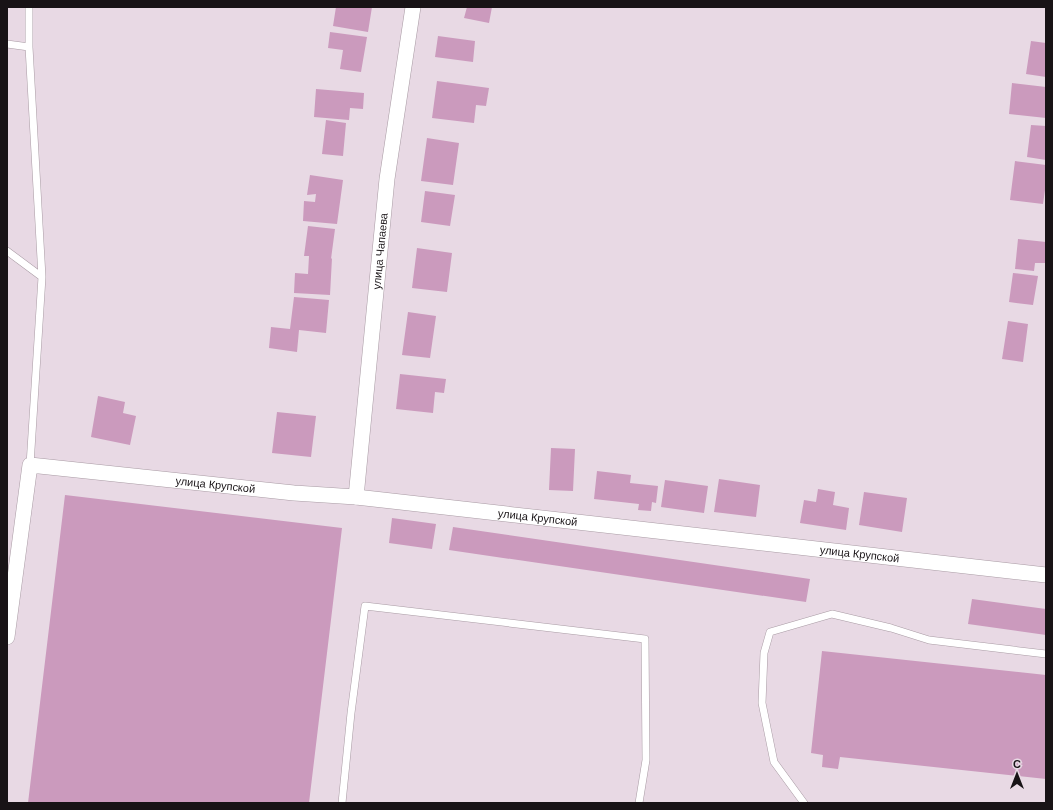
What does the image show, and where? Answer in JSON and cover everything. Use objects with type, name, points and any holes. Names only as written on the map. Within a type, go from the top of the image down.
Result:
[{"type":"street","name":"улица Чапаева","points":[[356,497],[387,180],[413,7]]},
{"type":"street","name":"улица Крупской","points":[[30,465],[294,494],[356,497],[1046,575]]},
{"type":"street","points":[[7,637],[30,465]]},
{"type":"lane","points":[[29,7],[29,47],[42,277],[30,465]]},
{"type":"lane","points":[[7,44],[29,47]]},
{"type":"lane","points":[[7,251],[42,277]]},
{"type":"lane","points":[[342,803],[351,713],[365,606],[645,639],[646,760],[639,803]]},
{"type":"lane","points":[[804,803],[774,762],[762,703],[764,652],[770,632],[832,614],[891,628],[928,640],[1046,654]]},
{"type":"building","points":[[336,7],[372,7],[368,32],[333,26]]},
{"type":"building","points":[[467,7],[492,7],[489,23],[464,18]]},
{"type":"building","points":[[330,32],[367,37],[361,72],[340,69],[343,50],[328,48]]},
{"type":"building","points":[[438,36],[475,41],[473,62],[435,57]]},
{"type":"building","points":[[1031,41],[1046,43],[1046,77],[1026,74]]},
{"type":"building","points":[[437,81],[489,88],[486,106],[476,105],[474,123],[432,118]]},
{"type":"building","points":[[1012,83],[1046,87],[1046,118],[1009,114]]},
{"type":"building","points":[[316,89],[364,93],[363,109],[350,108],[349,120],[314,117]]},
{"type":"building","points":[[326,120],[346,123],[343,156],[322,154]]},
{"type":"building","points":[[1031,125],[1046,126],[1046,160],[1027,157]]},
{"type":"building","points":[[427,138],[459,143],[453,185],[421,181]]},
{"type":"building","points":[[1015,161],[1046,165],[1046,183],[1043,204],[1010,200]]},
{"type":"building","points":[[310,175],[343,180],[337,224],[303,221],[304,201],[315,202],[316,194],[307,195]]},
{"type":"building","points":[[425,191],[455,195],[450,226],[421,222]]},
{"type":"building","points":[[308,226],[335,229],[331,259],[332,258],[330,295],[294,293],[295,273],[308,274],[309,256],[304,256]]},
{"type":"building","points":[[1018,239],[1046,242],[1045,263],[1035,263],[1034,271],[1015,269]]},
{"type":"building","points":[[417,248],[452,253],[447,292],[412,288]]},
{"type":"building","points":[[1013,273],[1038,276],[1033,305],[1009,302]]},
{"type":"building","points":[[294,297],[329,300],[326,333],[299,330],[297,352],[269,348],[271,327],[290,329]]},
{"type":"building","points":[[408,312],[436,316],[430,358],[402,355]]},
{"type":"building","points":[[1008,321],[1028,324],[1023,362],[1002,359]]},
{"type":"building","points":[[400,374],[446,379],[444,393],[435,392],[433,413],[396,409]]},
{"type":"building","points":[[98,396],[125,402],[123,413],[136,416],[130,445],[91,437]]},
{"type":"building","points":[[277,412],[316,416],[311,457],[272,453]]},
{"type":"building","points":[[551,448],[575,449],[573,491],[549,490]]},
{"type":"building","points":[[597,471],[631,475],[630,483],[658,486],[656,503],[652,502],[651,511],[638,510],[639,504],[594,499]]},
{"type":"building","points":[[719,479],[760,485],[756,517],[714,512]]},
{"type":"building","points":[[665,480],[708,486],[704,513],[661,507]]},
{"type":"building","points":[[818,489],[835,492],[833,505],[849,508],[846,530],[800,523],[804,500],[816,502]]},
{"type":"building","points":[[864,492],[907,498],[902,532],[859,525]]},
{"type":"building","points":[[65,495],[342,528],[309,803],[28,803]]},
{"type":"building","points":[[392,518],[436,524],[432,549],[389,543]]},
{"type":"building","points":[[453,527],[810,579],[806,602],[449,550]]},
{"type":"building","points":[[972,599],[1046,609],[1046,635],[968,624]]},
{"type":"building","points":[[822,651],[1046,675],[1046,779],[840,757],[838,769],[822,767],[823,755],[811,753]]}]
